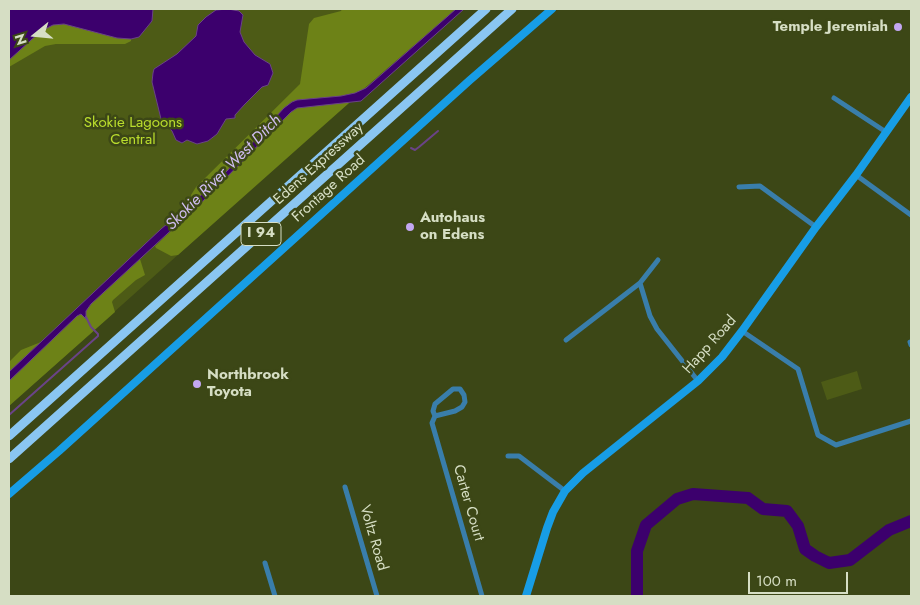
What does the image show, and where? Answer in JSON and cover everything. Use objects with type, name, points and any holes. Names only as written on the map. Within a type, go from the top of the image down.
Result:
[{"type":"highway","name":"Edens Expressway","points":[[9,436],[486,9]]},
{"type":"highway","name":"Edens Expressway","points":[[9,459],[512,9]]},
{"type":"main road","name":"Frontage Road","points":[[9,494],[470,80],[552,9]]},
{"type":"main road","name":"Happ Road","points":[[526,596],[547,528],[553,512],[565,491],[584,472],[698,381],[722,358],[911,97]]},
{"type":"street","points":[[834,98],[886,132]]},
{"type":"street","points":[[856,175],[911,215]]},
{"type":"street","points":[[739,187],[760,186],[816,227]]},
{"type":"street","points":[[566,340],[640,283],[658,260]]},
{"type":"street","points":[[640,283],[650,316],[657,329],[698,381]]},
{"type":"street","points":[[742,331],[798,369],[818,436],[836,446],[911,421]]},
{"type":"street","points":[[453,389],[460,389],[464,395],[465,402],[462,407],[455,411],[435,416],[435,404],[453,389]]},
{"type":"street","name":"Carter Court","points":[[435,416],[432,423],[482,596]]},
{"type":"street","points":[[508,456],[519,456],[565,491]]},
{"type":"street","name":"Voltz Road","points":[[344,487],[377,596]]},
{"type":"street","points":[[265,563],[275,596]]},
{"type":"green space","name":"Skokie Lagoons Central","points":[[9,9],[459,9],[400,63],[313,134],[9,406]]},
{"type":"green space","points":[[342,9],[456,9],[360,92],[292,102],[284,108],[227,171],[193,203],[191,195],[196,187],[300,84],[309,24],[314,18],[341,11]]},
{"type":"green space","points":[[64,24],[117,38],[131,39],[131,41],[125,44],[56,44],[45,46],[9,67],[9,60],[41,31],[53,25]]},
{"type":"green space","points":[[349,103],[178,255],[171,256],[156,248],[155,246],[205,199],[291,112],[297,108]]},
{"type":"green space","points":[[140,259],[145,275],[136,280],[113,300],[115,312],[9,406],[9,381],[77,316],[81,314],[85,318],[86,311],[91,304]]},
{"type":"green space","points":[[41,342],[9,372],[9,362],[21,350]]},
{"type":"green space","points":[[857,371],[862,389],[827,400],[821,382]]},
{"type":"shaded area","points":[[9,9],[153,9],[152,21],[139,37],[131,39],[117,38],[64,24],[53,25],[41,31],[9,60]]},
{"type":"shaded area","points":[[228,9],[239,11],[243,15],[240,32],[244,42],[255,55],[270,64],[273,73],[268,85],[262,87],[245,104],[235,115],[235,118],[226,119],[217,134],[208,141],[197,144],[187,140],[182,143],[176,140],[172,131],[161,119],[152,82],[154,69],[177,54],[196,36],[198,25],[206,17],[216,10]]},
{"type":"shaded area","points":[[456,9],[464,9],[361,101],[297,108],[291,112],[205,199],[91,304],[86,311],[86,319],[81,314],[77,316],[9,381],[9,372],[161,229],[227,171],[284,108],[297,100],[341,96],[366,88]]},
{"type":"waterway","points":[[411,148],[415,150],[438,131]]},
{"type":"waterway","points":[[9,415],[98,336],[86,317]]},
{"type":"waterway","points":[[637,596],[637,551],[646,525],[677,499],[693,494],[748,498],[763,509],[787,511],[798,526],[805,549],[829,563],[850,560],[889,530],[911,521]]},
{"type":"place","name":"Temple Jeremiah","points":[[898,27]]},
{"type":"place","name":"Autohaus on Edens","points":[[410,227]]},
{"type":"place","name":"Northbrook Toyota","points":[[197,384]]},
{"type":"water label","name":"Skokie River West Ditch","points":[[224,173]]}]
